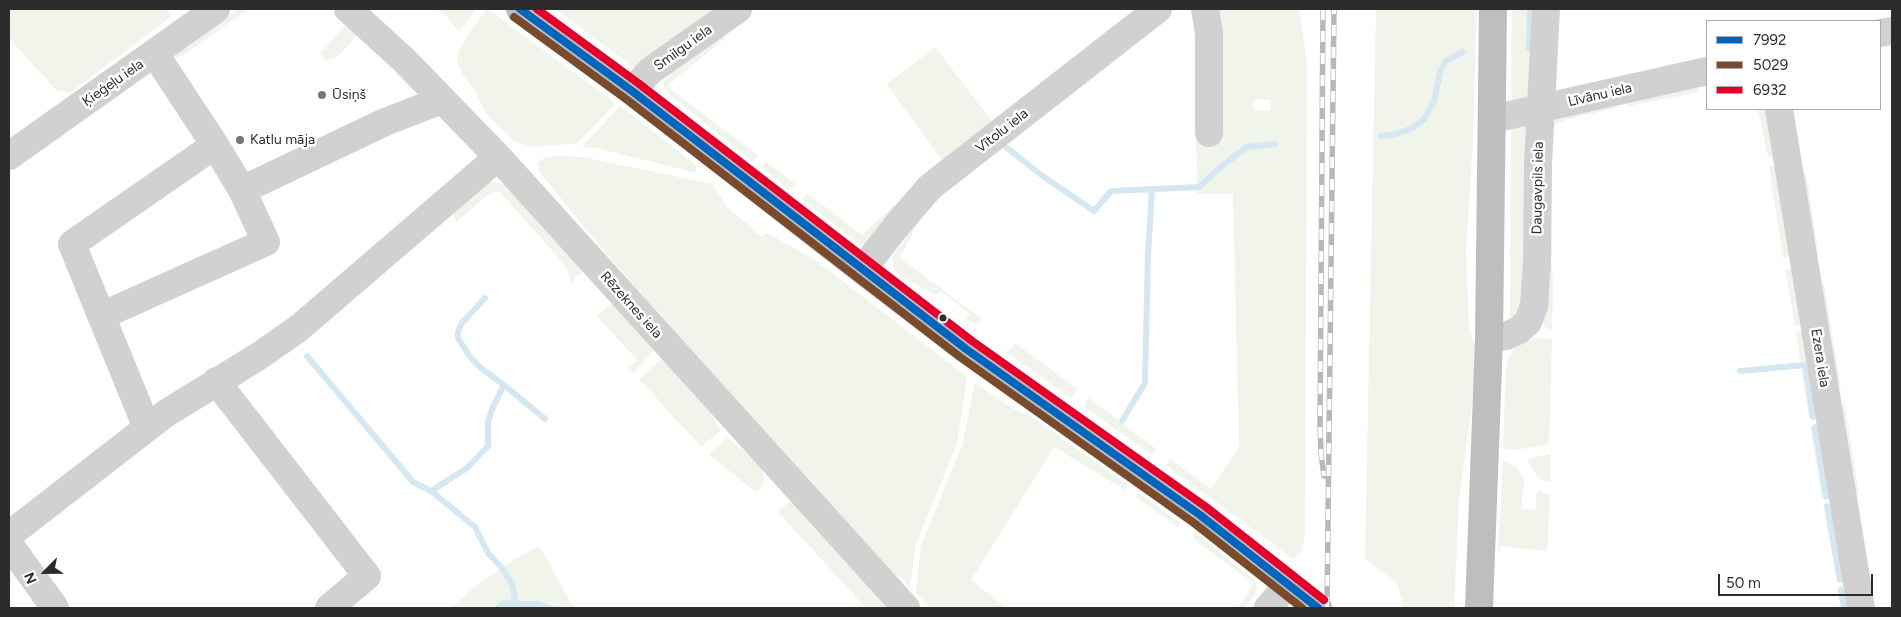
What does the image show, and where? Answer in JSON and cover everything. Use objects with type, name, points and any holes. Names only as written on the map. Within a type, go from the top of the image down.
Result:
[{"type":"highway","points":[[520,9],[632,91],[988,366],[1200,515],[1318,608]]},
{"type":"highway","points":[[1479,608],[1489,339],[1493,9]]},
{"type":"highway","points":[[1462,608],[1481,547]]},
{"type":"street","name":"Ķieģeļu iela","points":[[9,156],[216,9]]},
{"type":"street","name":"Rēzeknes iela","points":[[348,9],[404,60],[498,157],[906,608]]},
{"type":"street","name":"Smilgu iela","points":[[632,91],[650,71],[738,9]]},
{"type":"street","name":"Vītolu iela","points":[[862,270],[898,224],[930,188],[1158,9]]},
{"type":"street","points":[[1205,9],[1209,34],[1209,133]]},
{"type":"street","name":"Daugavpils iela","points":[[1489,339],[1506,336],[1519,330],[1528,322],[1534,306],[1537,261],[1538,164],[1546,9]]},
{"type":"street","points":[[101,316],[266,242],[242,190],[155,54]]},
{"type":"street","name":"Līvānu iela","points":[[1493,119],[1706,71]]},
{"type":"street","points":[[242,190],[385,122],[442,100]]},
{"type":"street","name":"Ezera iela","points":[[1779,110],[1860,608]]},
{"type":"street","points":[[147,428],[72,244],[214,145]]},
{"type":"street","points":[[9,534],[147,428],[299,328],[498,157]]},
{"type":"street","points":[[216,382],[367,576],[329,608]]},
{"type":"street","points":[[9,544],[55,608]]},
{"type":"street","points":[[1268,608],[1288,584]]},
{"type":"shaded area","points":[[9,9],[166,9],[172,16],[71,92],[57,91],[9,38]]},
{"type":"shaded area","points":[[237,9],[249,9],[177,59],[175,57],[178,51]]},
{"type":"shaded area","points":[[433,9],[476,9],[459,31],[443,13]]},
{"type":"shaded area","points":[[555,9],[718,9],[640,66],[634,67]]},
{"type":"shaded area","points":[[1212,9],[1299,9],[1307,62],[1305,536],[1301,552],[1293,559],[1166,465],[1170,459],[1211,489],[1239,447],[1233,194],[1197,194],[1196,126]],"holes":[[[1254,99],[1271,100],[1270,111],[1254,110]]]},
{"type":"shaded area","points":[[1376,9],[1476,9],[1474,124],[1466,251],[1469,331],[1476,348],[1473,396],[1459,500],[1454,608],[1404,608],[1397,583],[1365,558]]},
{"type":"shaded area","points":[[1512,9],[1540,9],[1536,95],[1514,102],[1511,96]]},
{"type":"shaded area","points":[[486,10],[489,10],[614,102],[614,105],[576,144],[534,147],[515,142],[486,114],[475,90],[462,74],[457,62],[458,53],[467,36]]},
{"type":"shaded area","points":[[345,25],[357,36],[337,57],[325,61],[321,53]]},
{"type":"shaded area","points":[[721,33],[725,38],[667,86],[758,156],[753,162],[670,95],[664,88],[664,82],[670,74]]},
{"type":"shaded area","points":[[935,47],[993,123],[936,166],[942,160],[887,84]]},
{"type":"shaded area","points":[[1696,87],[1699,92],[1628,106],[1628,100]]},
{"type":"shaded area","points":[[1614,101],[1617,108],[1565,120],[1551,126],[1549,156],[1552,257],[1546,250],[1544,233],[1544,154],[1547,129],[1552,120],[1563,113]]},
{"type":"shaded area","points":[[620,106],[691,161],[696,167],[696,171],[693,172],[596,148],[582,147]]},
{"type":"shaded area","points":[[1758,110],[1771,110],[1776,156],[1768,157]]},
{"type":"shaded area","points":[[1532,123],[1530,274],[1518,319],[1510,321],[1511,131],[1512,128]]},
{"type":"shaded area","points":[[558,156],[583,157],[712,184],[727,207],[762,237],[767,233],[812,258],[964,374],[967,379],[957,444],[916,544],[910,587],[901,578],[885,568],[693,354],[598,244],[539,171],[538,163],[544,158]]},
{"type":"shaded area","points":[[765,161],[795,184],[789,190],[761,167]]},
{"type":"shaded area","points":[[1777,164],[1792,257],[1783,258],[1769,166]]},
{"type":"shaded area","points":[[1806,172],[1818,251],[1816,252],[1802,178]]},
{"type":"shaded area","points":[[490,182],[504,184],[585,271],[578,275],[572,283],[567,269],[557,256],[499,191],[490,193],[456,222],[454,215],[456,209],[484,184]]},
{"type":"shaded area","points":[[807,193],[862,235],[894,205],[895,207],[866,243],[860,245],[802,199]]},
{"type":"shaded area","points":[[917,224],[900,258],[982,319],[979,323],[974,324],[966,319],[970,314],[941,291],[936,295],[900,276],[894,269],[892,258],[894,253],[903,244],[908,231]]},
{"type":"shaded area","points":[[1548,264],[1552,264],[1552,329],[1545,327],[1543,323],[1543,282]]},
{"type":"shaded area","points":[[1796,268],[1803,325],[1795,326],[1785,270]]},
{"type":"shaded area","points":[[1824,284],[1841,388],[1838,385],[1822,285]]},
{"type":"shaded area","points":[[611,304],[616,305],[654,349],[633,373],[628,368],[637,360],[597,316]]},
{"type":"shaded area","points":[[1803,331],[1819,416],[1809,418],[1796,332]]},
{"type":"shaded area","points":[[1535,338],[1552,339],[1549,444],[1515,450],[1503,448],[1506,369],[1509,356],[1516,345]]},
{"type":"shaded area","points":[[1015,343],[1077,389],[1071,398],[1007,353]]},
{"type":"shaded area","points":[[660,360],[665,361],[689,386],[707,408],[720,429],[718,433],[701,447],[639,379]]},
{"type":"shaded area","points":[[975,383],[1012,408],[1029,415],[1128,485],[1125,490],[1054,447],[971,580],[1007,608],[931,608],[916,593],[921,545],[963,443]]},
{"type":"shaded area","points":[[1089,398],[1156,449],[1152,455],[1083,406]]},
{"type":"shaded area","points":[[1844,402],[1859,493],[1852,494],[1843,427],[1842,406]]},
{"type":"shaded area","points":[[1821,425],[1832,495],[1822,497],[1810,427]]},
{"type":"shaded area","points":[[727,438],[761,468],[764,480],[761,488],[756,492],[709,455]]},
{"type":"shaded area","points":[[1550,454],[1550,482],[1538,478],[1527,459]]},
{"type":"shaded area","points":[[1503,461],[1516,466],[1522,475],[1524,482],[1521,509],[1536,510],[1536,494],[1539,490],[1550,495],[1547,551],[1500,546],[1500,552],[1498,552]]},
{"type":"shaded area","points":[[1139,493],[1179,522],[1180,525],[1178,527],[1136,497]]},
{"type":"shaded area","points":[[790,501],[887,608],[866,608],[778,512]]},
{"type":"shaded area","points":[[1834,504],[1846,581],[1837,582],[1824,506]]},
{"type":"shaded area","points":[[1196,533],[1254,580],[1257,589],[1244,608],[1238,608],[1250,589],[1252,582],[1192,538]]},
{"type":"shaded area","points":[[539,546],[574,608],[452,608],[473,588],[518,557]]},
{"type":"water","points":[[515,599],[537,601],[556,608],[495,608],[498,603]]},
{"type":"waterway","points":[[1529,48],[1530,9]]},
{"type":"waterway","points":[[1381,136],[1396,134],[1413,128],[1424,119],[1434,101],[1441,69],[1446,61],[1463,52]]},
{"type":"waterway","points":[[1000,146],[1002,144],[1044,177],[1094,211],[1111,191],[1199,187],[1223,165],[1247,147],[1275,144]]},
{"type":"waterway","points":[[1122,421],[1145,383],[1148,254],[1152,189]]},
{"type":"waterway","points":[[485,298],[462,323],[458,331],[458,338],[470,357],[504,385]]},
{"type":"waterway","points":[[307,356],[413,482],[431,491]]},
{"type":"waterway","points":[[1740,371],[1805,365],[1813,417]]},
{"type":"waterway","points":[[515,599],[512,584],[502,568],[488,553],[475,527],[431,491],[467,468],[488,446],[488,422],[504,385],[545,419]]},
{"type":"waterway","points":[[1815,427],[1826,497]]},
{"type":"waterway","points":[[1827,506],[1840,580]]},
{"type":"waterway","points":[[1841,590],[1844,608]]},
{"type":"railway","points":[[1323,9],[1320,424],[1324,476]]},
{"type":"railway","points":[[1327,608],[1334,9]]},
{"type":"transit line","name":"7992","points":[[520,9],[632,91],[966,349],[1200,515],[1318,608]]},
{"type":"transit line","name":"6932","points":[[537,9],[638,83],[972,341],[1206,507],[1324,600]]},
{"type":"transit line","name":"5029","points":[[514,17],[626,99],[960,357],[1194,523],[1302,608]]},
{"type":"place","name":"Ūsiņš","points":[[322,95]]},
{"type":"place","name":"Katlu māja","points":[[240,140]]}]
